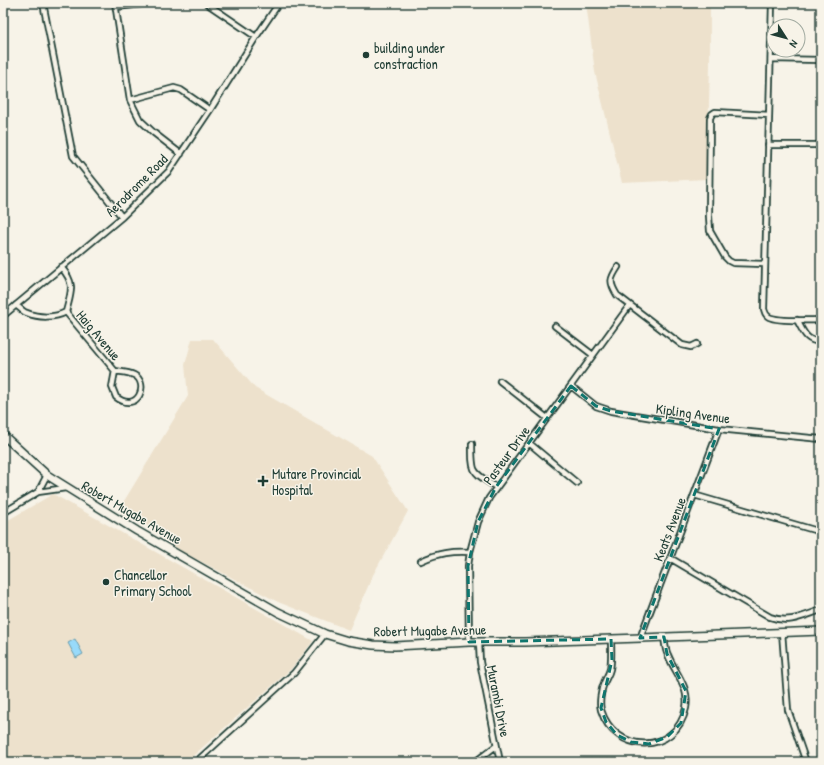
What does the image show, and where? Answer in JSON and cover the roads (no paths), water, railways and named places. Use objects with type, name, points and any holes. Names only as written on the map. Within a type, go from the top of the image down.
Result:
[{"type":"highway","name":"Robert Mugabe Avenue","points":[[3,435],[47,475],[137,531],[278,612],[325,634],[348,641],[373,645],[394,646],[469,642],[479,643],[611,639],[821,631]]},
{"type":"street","points":[[43,3],[73,156],[122,217]]},
{"type":"street","points":[[152,3],[115,5],[130,100],[140,120],[181,154]]},
{"type":"street","points":[[206,3],[256,36]]},
{"type":"street","name":"Aerodrome Road","points":[[3,316],[122,217],[169,171],[279,3]]},
{"type":"street","points":[[772,3],[764,309],[765,314],[770,317],[797,320],[821,320]]},
{"type":"street","points":[[771,59],[821,60]]},
{"type":"street","points":[[130,100],[174,88],[181,90],[210,110]]},
{"type":"street","points":[[764,264],[734,264],[729,261],[725,257],[710,231],[710,118],[715,112],[769,115]]},
{"type":"street","points":[[768,145],[821,145]]},
{"type":"street","points":[[16,305],[27,313],[41,316],[58,316],[66,312],[71,292],[71,284],[69,276],[61,267]]},
{"type":"street","points":[[618,267],[611,278],[611,286],[617,295],[629,306],[682,345],[691,347],[698,344]]},
{"type":"street","name":"Pasteur Drive","points":[[469,642],[468,566],[478,522],[489,498],[629,306]]},
{"type":"street","name":"Haig Avenue","points":[[66,312],[115,371],[133,374],[137,377],[141,384],[141,391],[138,398],[132,402],[126,403],[116,397],[112,387],[115,371]]},
{"type":"street","points":[[797,320],[804,335],[812,341],[821,342]]},
{"type":"street","points":[[555,326],[593,355]]},
{"type":"street","points":[[500,381],[547,418]]},
{"type":"street","name":"Kipling Avenue","points":[[571,386],[596,406],[612,412],[719,429],[821,439]]},
{"type":"street","name":"Keats Avenue","points":[[641,638],[719,429]]},
{"type":"street","points":[[529,443],[577,483]]},
{"type":"street","points":[[472,444],[472,466],[477,474],[496,487]]},
{"type":"street","points":[[38,492],[47,475]]},
{"type":"street","points":[[3,513],[38,492],[66,488]]},
{"type":"street","points":[[694,495],[821,532]]},
{"type":"street","points":[[421,561],[432,556],[453,551],[470,552]]},
{"type":"street","points":[[670,558],[779,621],[792,620],[821,610]]},
{"type":"street","points":[[782,632],[788,710],[806,762]]},
{"type":"street","points":[[196,762],[294,673],[325,634]]},
{"type":"street","points":[[611,639],[612,660],[610,671],[604,684],[601,708],[606,722],[617,735],[631,742],[649,744],[668,737],[681,723],[686,707],[686,691],[678,672],[667,654],[664,637]]},
{"type":"street","name":"Murambi Drive","points":[[479,643],[480,662],[500,762]]},
{"type":"street","points":[[476,762],[496,746]]},
{"type":"water","points":[[75,639],[83,654],[76,658],[68,643]]},
{"type":"place","name":"building under constraction","points":[[366,55]]},
{"type":"place","name":"Mutare Provincial Hospital","points":[[263,481]]},
{"type":"place","name":"Chancellor Primary School","points":[[106,582]]}]
